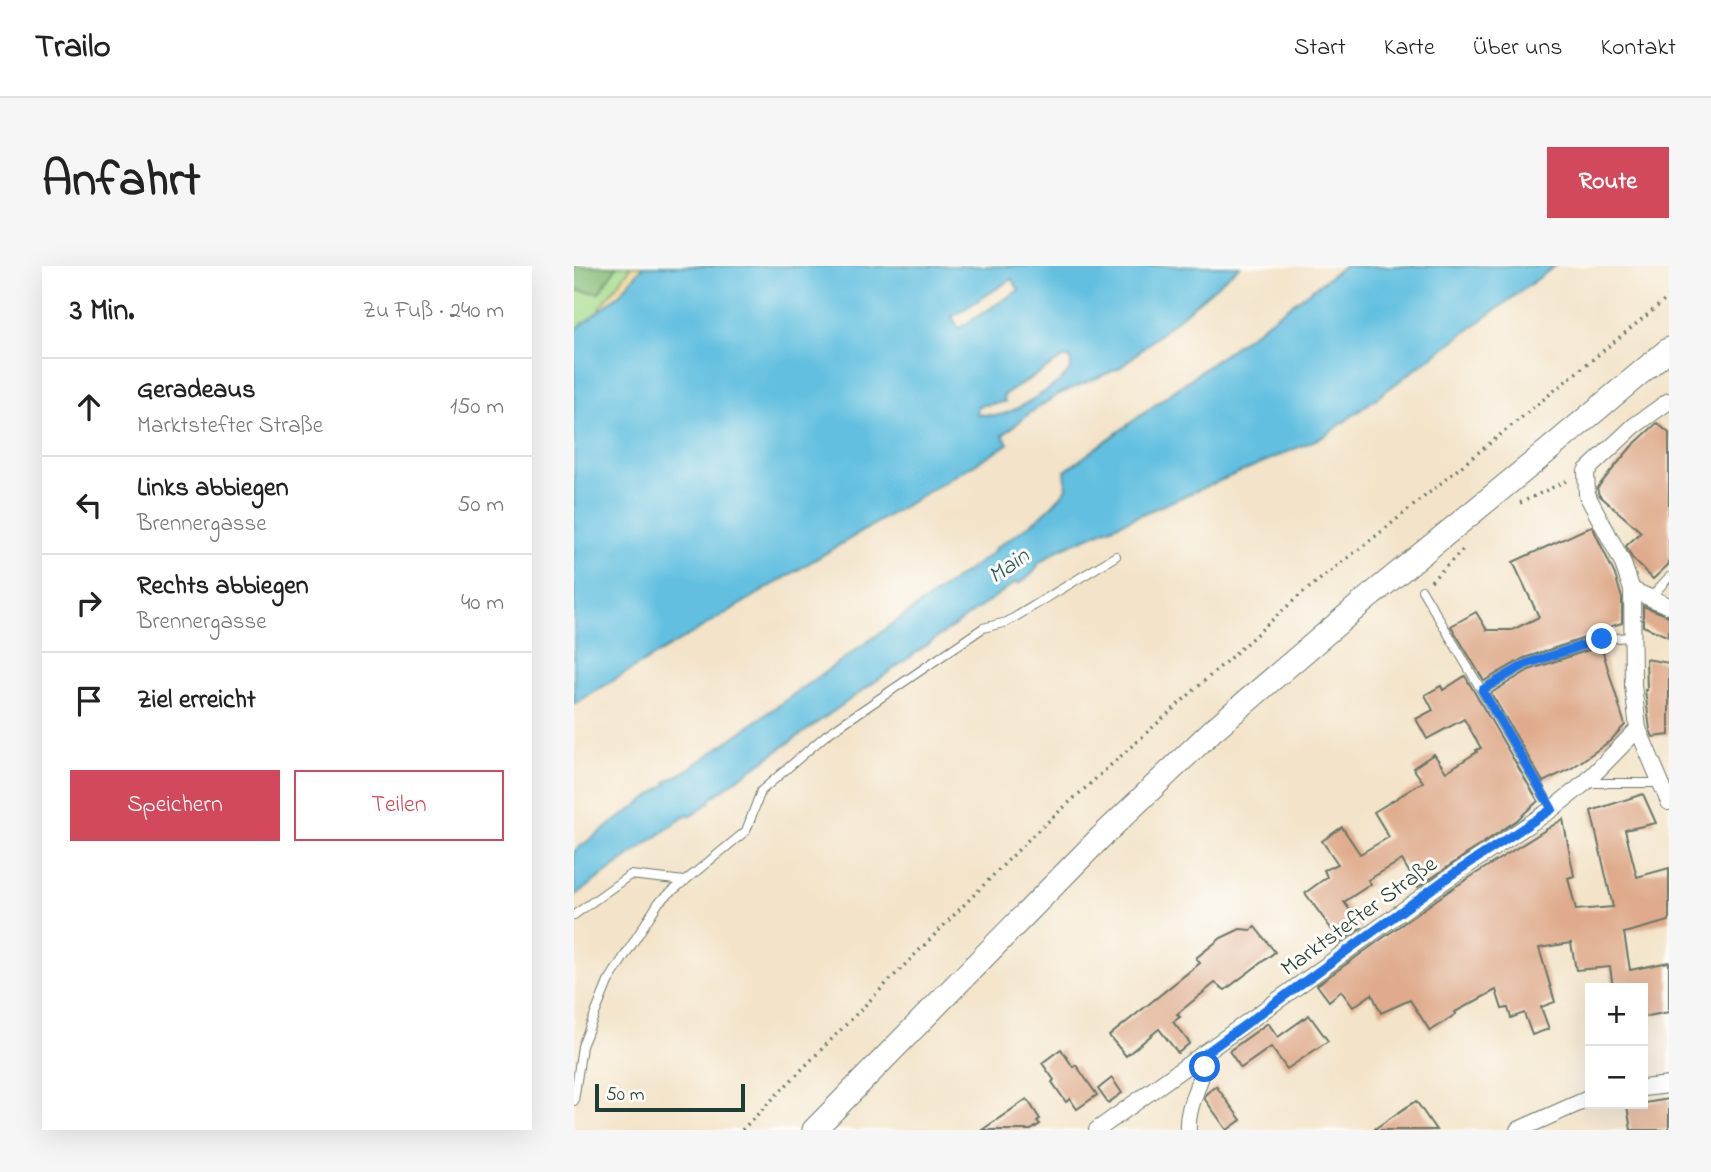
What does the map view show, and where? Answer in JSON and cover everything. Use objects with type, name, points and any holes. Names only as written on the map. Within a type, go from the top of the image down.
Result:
[{"type":"main road","points":[[814,1130],[1099,839],[1213,730],[1364,601],[1669,349]]},
{"type":"street","points":[[1669,401],[1634,426],[1586,471],[1587,495],[1622,561],[1632,590],[1633,685],[1638,729],[1665,779],[1669,802]]},
{"type":"street","points":[[1632,590],[1669,606]]},
{"type":"street","name":"Marktstefter Straße","points":[[1097,1130],[1447,878],[1552,809],[1585,783],[1638,729]]},
{"type":"street","points":[[1188,1130],[1187,1120],[1205,1067],[1206,1053]]},
{"type":"street","points":[[1648,1087],[1669,1085]]},
{"type":"street","points":[[1518,1130],[1585,1100]]},
{"type":"lane","points":[[574,1101],[583,1046],[608,982],[659,902],[746,831],[761,791],[826,735],[983,628],[1007,622],[1116,556]]},
{"type":"lane","points":[[1650,598],[1669,577]]},
{"type":"lane","points":[[1422,590],[1552,809]]},
{"type":"lane","points":[[1482,690],[1526,664],[1602,639],[1631,637]]},
{"type":"lane","points":[[1585,783],[1665,779]]},
{"type":"lane","points":[[574,915],[630,875],[685,881]]},
{"type":"path","points":[[743,1130],[1033,835],[1279,613],[1669,297]]},
{"type":"path","points":[[1516,504],[1586,471]]},
{"type":"path","points":[[1422,590],[1468,545]]},
{"type":"green space","points":[[574,266],[617,266],[599,293],[574,290]]},
{"type":"green space","points":[[617,266],[632,266],[600,309],[602,311],[574,331],[574,290],[599,292]]},
{"type":"sand","points":[[632,266],[644,266],[619,295],[602,311],[599,309]]},
{"type":"water","points":[[644,266],[1240,266],[1120,368],[1059,394],[1030,413],[1003,435],[1008,444],[574,704],[574,331],[619,295]],"holes":[[[1012,279],[1019,290],[959,328],[952,317]],[[1063,358],[1070,358],[1070,369],[1038,396],[1006,413],[977,414],[978,406],[1005,402],[1003,396]]]},
{"type":"water","name":"Main","points":[[1344,266],[1555,266],[1325,436],[1058,550],[1038,564],[1027,578],[1018,584],[1016,582],[711,798],[710,802],[691,816],[688,814],[574,896],[574,851],[667,784],[666,782],[689,769],[995,551],[994,549],[1051,507],[1067,488],[1065,471]]},
{"type":"building","points":[[1657,423],[1669,433],[1669,564],[1653,579],[1632,558],[1626,546],[1641,532],[1599,495],[1597,488],[1632,446]]},
{"type":"building","points":[[1592,526],[1615,575],[1622,598],[1622,623],[1524,658],[1484,681],[1451,626],[1476,612],[1487,630],[1512,630],[1539,617],[1513,562]]},
{"type":"building","points":[[1643,606],[1669,616],[1669,637],[1643,626]]},
{"type":"building","points":[[1601,646],[1625,725],[1610,741],[1572,768],[1543,782],[1491,693],[1529,670]]},
{"type":"building","points":[[1646,659],[1669,663],[1669,735],[1653,737],[1650,730],[1645,690]]},
{"type":"building","points":[[1465,676],[1538,801],[1517,820],[1418,887],[1402,860],[1368,880],[1371,884],[1344,902],[1362,927],[1341,942],[1305,893],[1327,877],[1324,870],[1338,864],[1322,841],[1342,827],[1360,854],[1389,837],[1374,812],[1423,782],[1413,768],[1434,754],[1446,772],[1481,748],[1464,719],[1427,739],[1416,719],[1433,710],[1425,695],[1441,686],[1443,690]]},
{"type":"building","points":[[1643,794],[1656,823],[1625,830],[1637,877],[1669,868],[1669,921],[1624,933],[1630,970],[1669,962],[1669,1012],[1648,1016],[1648,983],[1612,983],[1610,967],[1576,970],[1571,943],[1539,948],[1555,1002],[1541,1007],[1549,1029],[1532,1035],[1524,1013],[1511,1018],[1508,1008],[1502,1009],[1496,990],[1455,1012],[1456,1014],[1430,1031],[1410,1000],[1381,1013],[1372,994],[1353,1007],[1341,991],[1329,1001],[1317,985],[1453,888],[1563,819],[1574,876],[1568,878],[1576,910],[1613,907],[1591,811]]},
{"type":"building","points":[[1255,927],[1275,952],[1225,990],[1215,983],[1177,1014],[1180,1017],[1173,1022],[1190,1043],[1178,1053],[1159,1029],[1126,1056],[1109,1036],[1200,963],[1196,958],[1221,938],[1240,929],[1251,930]]},
{"type":"building","points":[[1309,1015],[1328,1041],[1287,1069],[1271,1047],[1241,1068],[1229,1051],[1268,1023],[1278,1037]]},
{"type":"building","points":[[1061,1049],[1097,1095],[1077,1109],[1070,1099],[1066,1102],[1042,1063]]},
{"type":"building","points":[[1112,1078],[1122,1093],[1108,1103],[1098,1089]]},
{"type":"building","points":[[1216,1086],[1241,1120],[1227,1130],[1204,1098]]},
{"type":"building","points":[[1027,1099],[1040,1119],[1037,1121],[1040,1124],[1031,1130],[982,1130]]},
{"type":"building","points":[[1669,1099],[1669,1130],[1631,1130],[1628,1109],[1648,1109],[1648,1102]]},
{"type":"building","points":[[1416,1101],[1436,1130],[1373,1130],[1405,1108]]},
{"type":"route","points":[[1205,1067],[1206,1053],[1447,878],[1552,809],[1482,690],[1526,664],[1602,639]]}]
